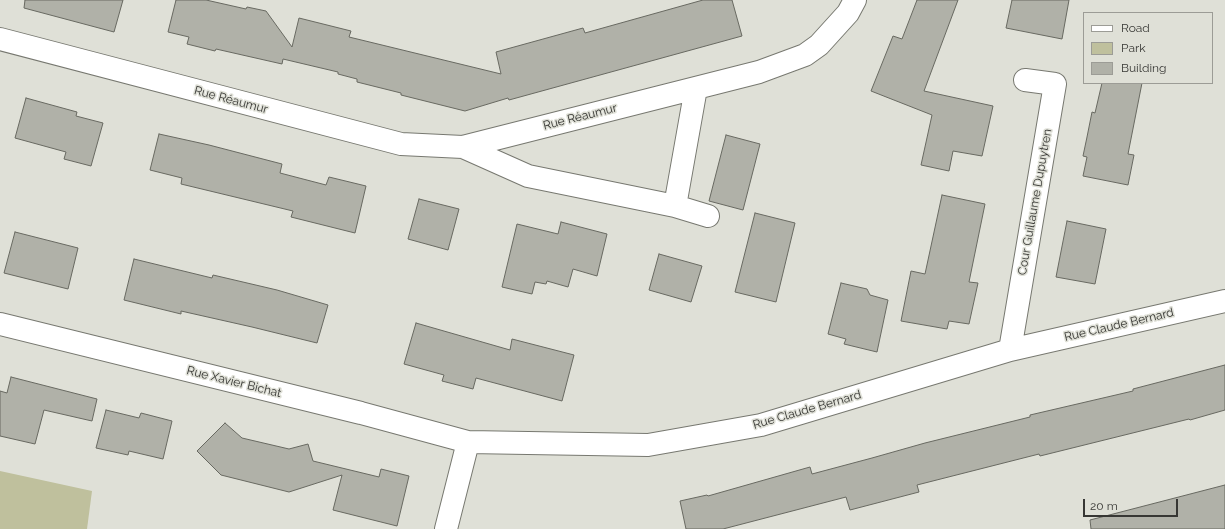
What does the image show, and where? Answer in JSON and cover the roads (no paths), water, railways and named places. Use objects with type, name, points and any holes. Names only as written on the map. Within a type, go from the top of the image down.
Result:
[{"type":"street","name":"Rue Réaumur","points":[[0,39],[401,144],[463,147],[759,72],[805,55],[819,45],[848,13],[855,0]]},
{"type":"street","name":"Cour Guillaume Dupuytren","points":[[1010,350],[1055,84],[1025,80]]},
{"type":"street","points":[[675,206],[696,88]]},
{"type":"street","name":"Rue Réaumur","points":[[463,147],[528,176],[675,206],[708,216]]},
{"type":"street","name":"Rue Claude Bernard","points":[[468,442],[648,445],[761,425],[1010,350],[1225,301]]},
{"type":"street","name":"Rue Xavier Bichat","points":[[0,324],[361,413],[468,442]]},
{"type":"street","points":[[446,529],[468,442]]}]
